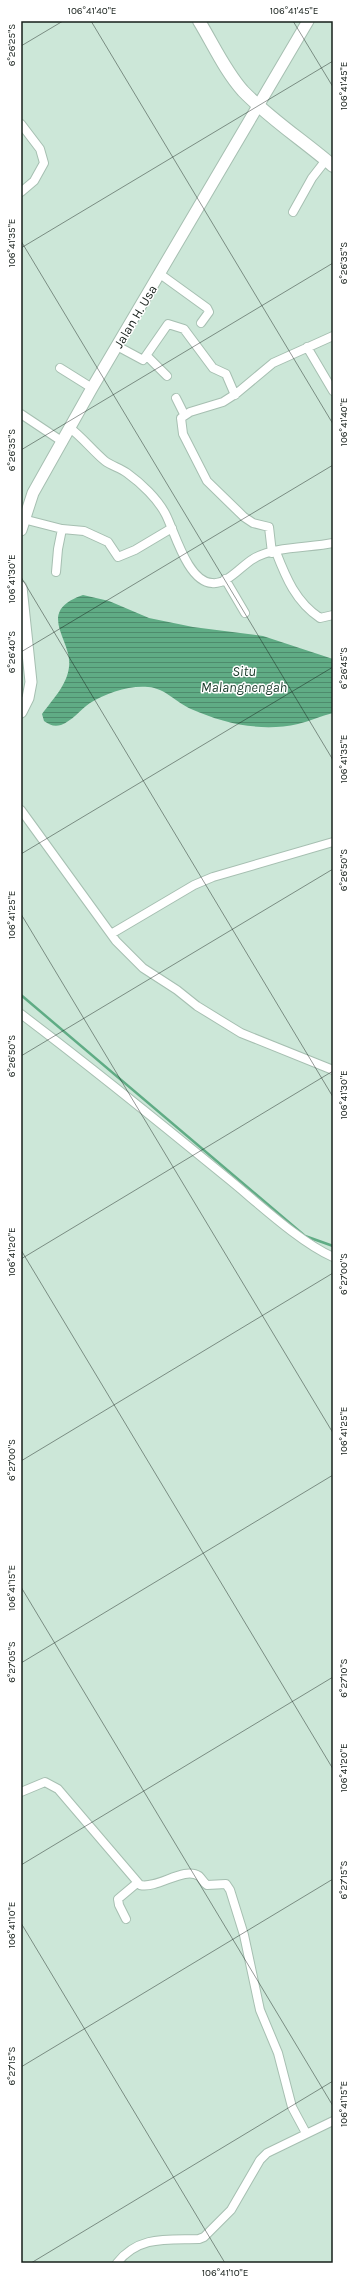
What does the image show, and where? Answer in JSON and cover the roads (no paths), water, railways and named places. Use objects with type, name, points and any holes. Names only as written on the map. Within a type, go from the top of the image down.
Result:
[{"type":"main road","points":[[199,21],[232,76],[259,107],[330,163]]},
{"type":"street","name":"Jalan H. Usa","points":[[21,530],[24,508],[92,388],[259,107],[308,21]]},
{"type":"street","points":[[21,124],[40,149],[44,163],[34,181],[21,192]]},
{"type":"street","points":[[292,212],[312,178],[330,163]]},
{"type":"street","points":[[160,274],[207,308],[208,312],[201,323]]},
{"type":"street","points":[[117,346],[141,360],[147,356],[168,324],[181,327],[213,368],[226,374],[235,395]]},
{"type":"street","points":[[333,336],[273,363],[235,395],[214,406],[184,414],[181,418],[181,428],[208,481],[249,520],[268,527],[274,552],[286,580],[306,609],[320,618],[333,615]]},
{"type":"street","points":[[307,347],[333,391]]},
{"type":"street","points":[[147,356],[167,376]]},
{"type":"street","points":[[60,368],[92,388]]},
{"type":"street","points":[[176,398],[184,414]]},
{"type":"street","points":[[21,414],[62,442]]},
{"type":"street","points":[[70,428],[90,444],[105,461],[128,474],[161,508],[172,528],[187,562],[200,578],[214,584],[225,579],[252,559],[274,552],[333,543]]},
{"type":"street","points":[[23,519],[62,529],[80,530],[108,542],[118,557],[135,550],[172,528]]},
{"type":"street","points":[[56,572],[58,548],[62,529]]},
{"type":"street","points":[[225,579],[245,613]]},
{"type":"street","points":[[21,587],[22,613],[31,682],[28,698],[21,712]]},
{"type":"street","points":[[21,810],[111,934],[131,958],[178,990],[197,1006],[235,1029],[271,1046],[333,1070]]},
{"type":"street","points":[[111,934],[194,885],[213,877],[333,842]]},
{"type":"street","points":[[21,1014],[115,1086],[290,1228],[322,1252],[333,1257]]},
{"type":"street","points":[[21,1792],[46,1782],[58,1789],[114,1852],[137,1883],[145,1886],[153,1885],[180,1875],[193,1874],[198,1876],[207,1885],[224,1882],[228,1886],[244,1935],[260,2010],[278,2053],[292,2107],[306,2133]]},
{"type":"street","points":[[126,1919],[119,1905],[118,1899],[137,1883]]},
{"type":"street","points":[[118,2263],[138,2247],[155,2240],[199,2239],[204,2237],[231,2210],[260,2160],[268,2153],[333,2120]]},
{"type":"water","name":"Situ Malangnengah","points":[[83,595],[109,601],[149,618],[193,627],[263,636],[333,659],[333,713],[298,724],[257,727],[217,719],[191,709],[171,696],[154,688],[134,687],[118,690],[103,696],[90,703],[65,723],[56,726],[50,725],[44,721],[42,714],[62,686],[68,674],[69,667],[69,657],[59,627],[58,618],[61,610],[68,602]]},
{"type":"waterway","points":[[21,995],[305,1236],[333,1246]]}]
